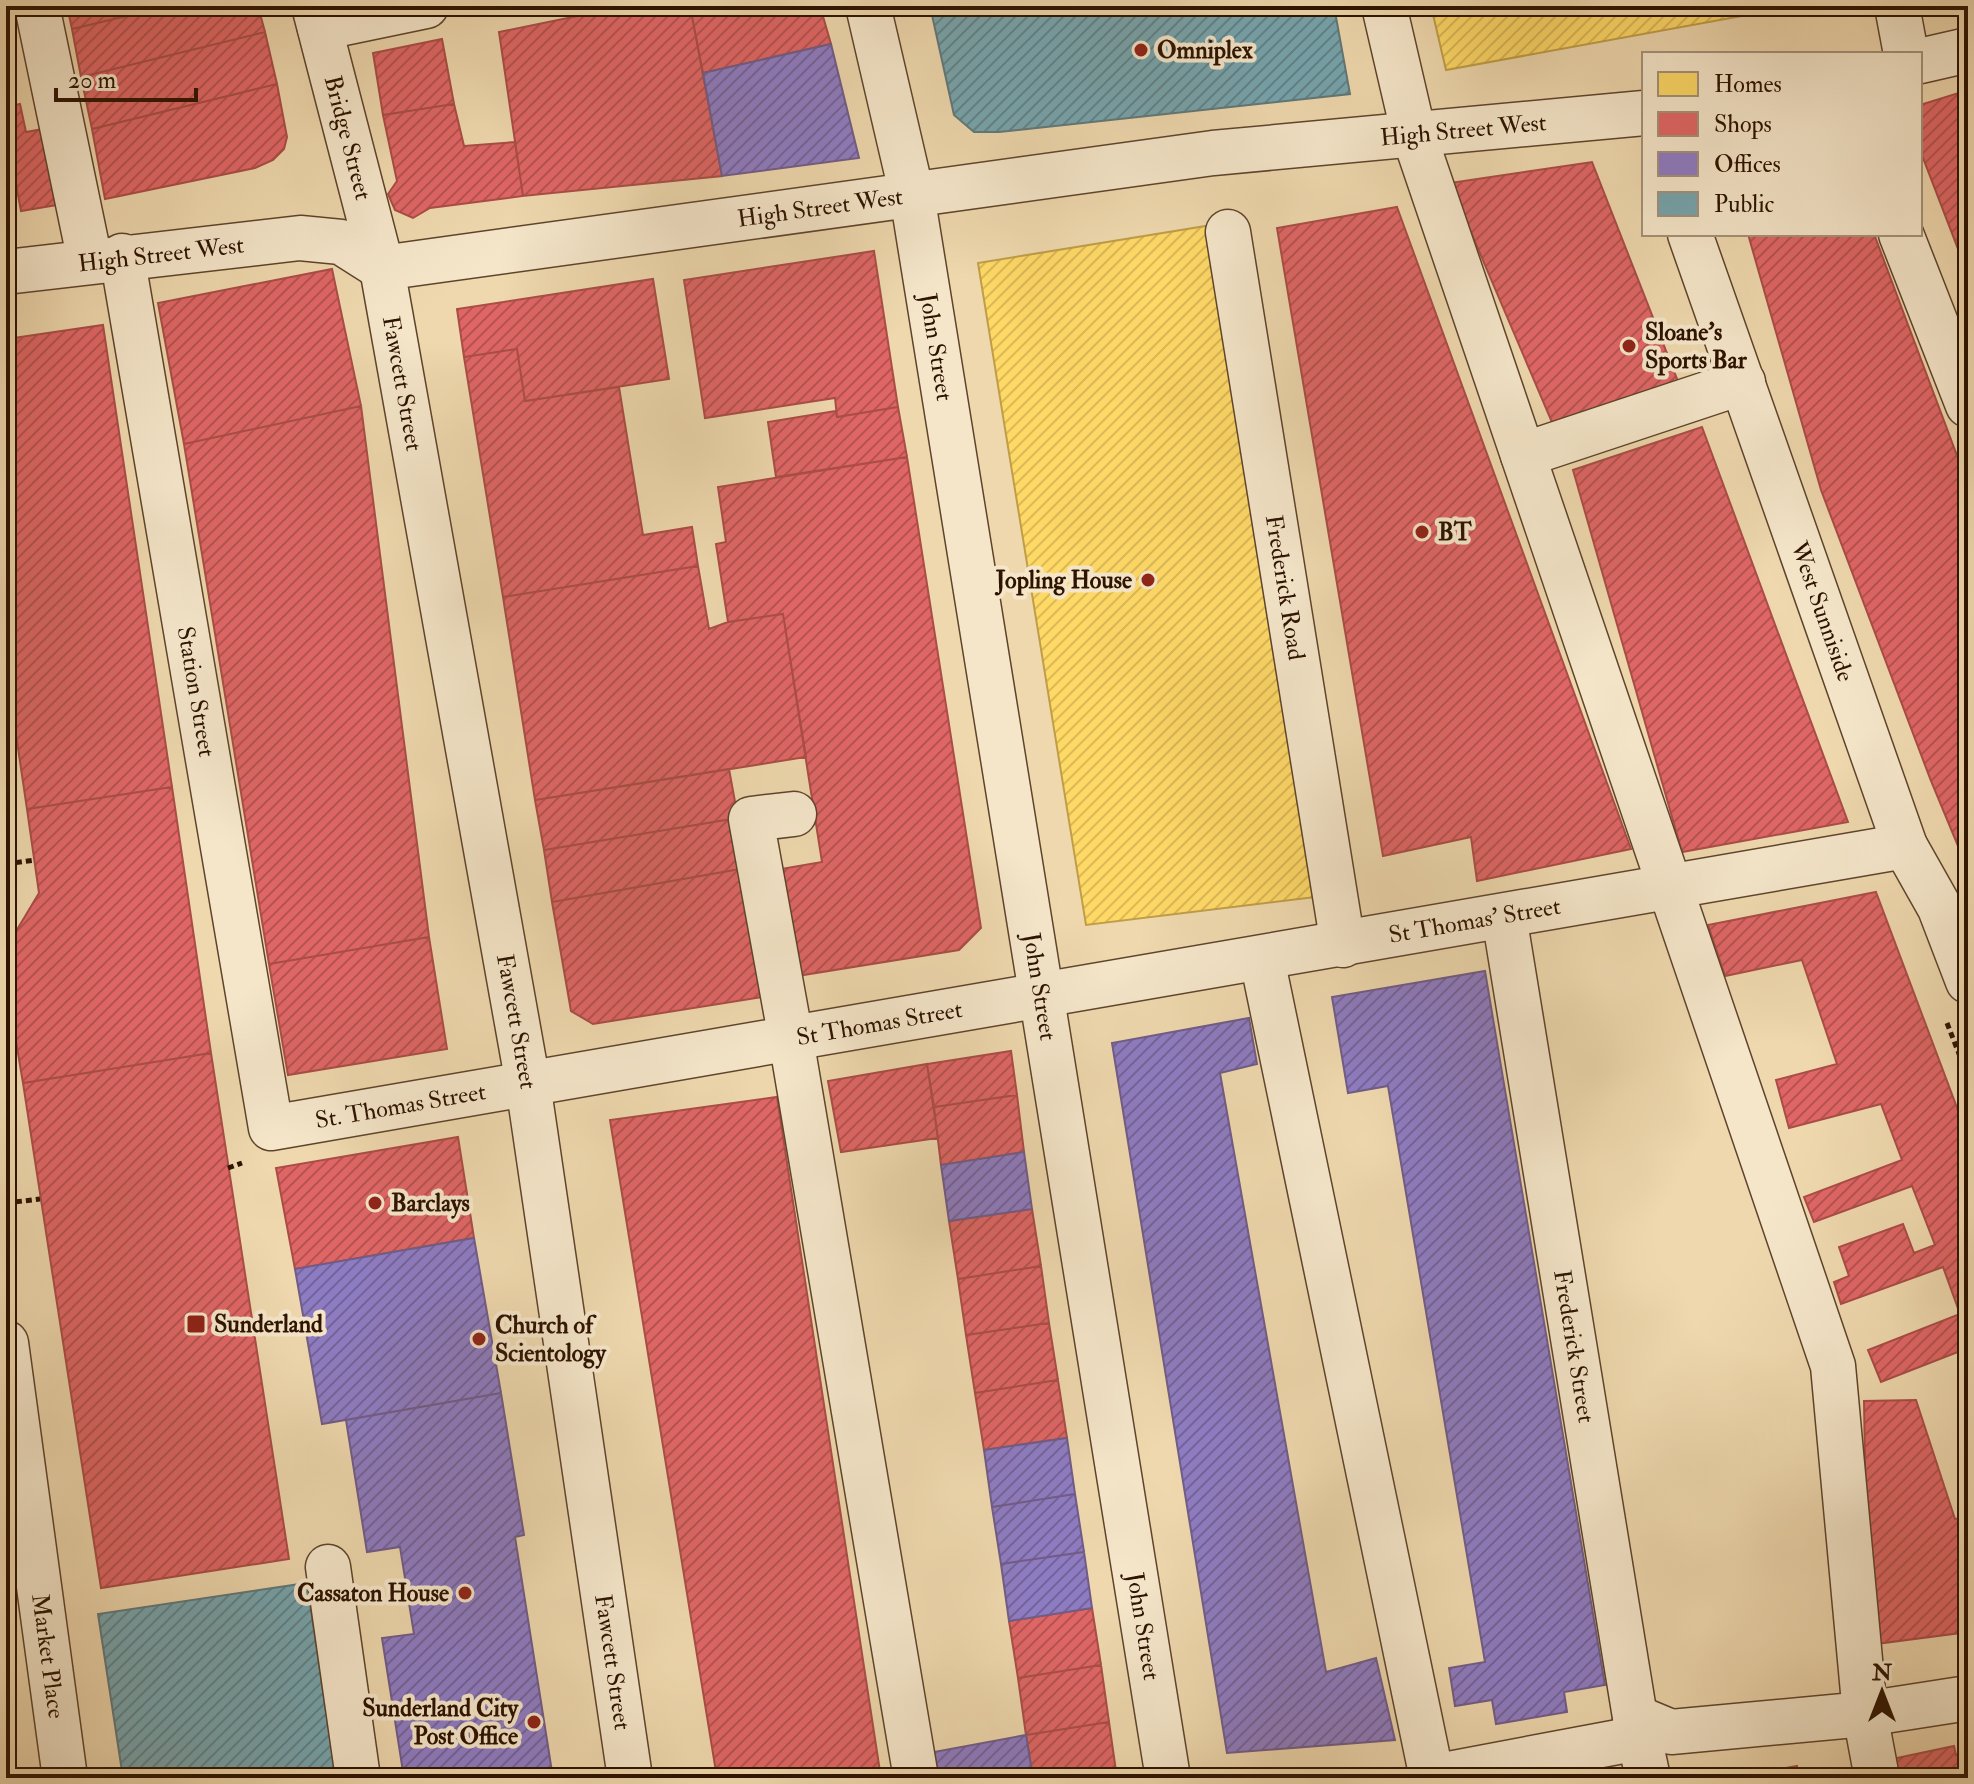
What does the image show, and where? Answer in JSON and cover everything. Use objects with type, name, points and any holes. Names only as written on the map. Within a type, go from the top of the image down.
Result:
[{"type":"street","name":"Station Street","points":[[37,6],[106,259],[271,1128]]},
{"type":"street","points":[[317,17],[426,6]]},
{"type":"street","name":"John Street","points":[[868,6],[912,195],[1168,1778]]},
{"type":"street","points":[[1384,6],[1414,135],[1833,1366],[1865,1714],[1877,1778]]},
{"type":"street","points":[[1897,6],[1906,52]]},
{"type":"street","name":"Bridge Street","points":[[317,17],[382,268]]},
{"type":"street","points":[[1922,61],[1968,50]]},
{"type":"street","name":"High Street West","points":[[11,254],[106,259],[300,238],[341,242],[382,268],[1213,153],[1642,113]]},
{"type":"street","name":"Frederick Road","points":[[1228,232],[1343,945]]},
{"type":"street","name":"West Sunniside","points":[[1691,236],[1905,846],[1940,908],[1965,962]]},
{"type":"street","points":[[1902,236],[1968,405]]},
{"type":"street","name":"Fawcett Street","points":[[382,268],[528,1084],[630,1778]]},
{"type":"street","points":[[1523,455],[1743,382]]},
{"type":"street","points":[[794,814],[751,819],[916,1778]]},
{"type":"street","name":"St Thomas' Street","points":[[1043,997],[1905,846]]},
{"type":"street","name":"Frederick Street","points":[[1504,916],[1648,1746]]},
{"type":"street","points":[[1262,959],[1430,1778],[1968,1698]]},
{"type":"street","name":"St Thomas Street","points":[[528,1084],[1043,997]]},
{"type":"street","name":"St. Thomas Street","points":[[271,1128],[528,1084]]},
{"type":"street","name":"Market Place","points":[[6,1343],[65,1778]]},
{"type":"street","points":[[328,1567],[358,1778]]},
{"type":"path","points":[[6,172],[11,254]]},
{"type":"path","points":[[6,864],[35,860]]},
{"type":"path","points":[[6,1203],[40,1199]]},
{"type":"building: Homes","points":[[1431,6],[1796,6],[1446,70]]},
{"type":"building: Homes","name":"Jopling House","points":[[1212,225],[1316,897],[1086,925],[978,263]]},
{"type":"building: Shops","points":[[67,6],[169,6],[72,29]]},
{"type":"building: Shops","points":[[169,6],[258,6],[265,32],[81,77],[72,29]]},
{"type":"building: Shops","points":[[626,6],[690,6],[722,176],[523,196],[499,32]]},
{"type":"building: Shops","points":[[690,6],[820,6],[831,44],[703,73]]},
{"type":"building: Shops","points":[[265,32],[277,84],[92,129],[81,77]]},
{"type":"building: Shops","points":[[442,39],[454,104],[383,115],[373,53]]},
{"type":"building: Shops","points":[[277,84],[287,137],[284,149],[273,160],[255,168],[105,199],[92,129]]},
{"type":"building: Shops","points":[[1968,90],[1968,275],[1922,155],[1922,104]]},
{"type":"building: Shops","points":[[20,104],[26,132],[54,127],[69,203],[21,211],[6,131],[6,107]]},
{"type":"building: Shops","points":[[454,104],[464,146],[515,142],[523,196],[430,208],[413,218],[395,210],[388,194],[397,181],[383,115]]},
{"type":"building: Shops","points":[[1592,162],[1679,384],[1554,427],[1450,183]]},
{"type":"building: Shops","name":"BT","points":[[1397,207],[1631,849],[1477,881],[1471,837],[1383,856],[1277,228]]},
{"type":"building: Shops","points":[[1749,236],[1875,236],[1968,485],[1968,870],[1931,781],[1821,490]]},
{"type":"building: Shops","points":[[874,251],[898,407],[837,417],[835,398],[705,418],[684,280]]},
{"type":"building: Shops","points":[[332,269],[361,406],[184,444],[158,303]]},
{"type":"building: Shops","points":[[653,279],[669,379],[525,401],[517,349],[464,357],[457,309]]},
{"type":"building: Shops","points":[[103,325],[172,787],[27,809],[6,667],[6,339]]},
{"type":"building: Shops","points":[[517,349],[525,401],[619,387],[643,535],[692,527],[698,566],[503,597],[464,357]]},
{"type":"building: Shops","points":[[361,406],[429,937],[269,964],[184,444]]},
{"type":"building: Shops","points":[[898,407],[907,457],[776,477],[768,422],[836,411],[837,417]]},
{"type":"building: Shops","points":[[1702,427],[1848,822],[1682,852],[1573,470]]},
{"type":"building: Shops","points":[[907,457],[981,928],[959,950],[797,976],[781,869],[822,862],[783,614],[728,622],[716,544],[726,542],[718,487]]},
{"type":"building: Shops","points":[[698,566],[709,629],[728,622],[783,614],[806,757],[535,800],[503,597]]},
{"type":"building: Shops","points":[[729,769],[738,818],[544,850],[535,800]]},
{"type":"building: Shops","points":[[172,787],[211,1053],[23,1083],[6,982],[6,948],[39,893],[27,809]]},
{"type":"building: Shops","points":[[738,818],[746,868],[552,902],[544,850]]},
{"type":"building: Shops","points":[[746,868],[768,996],[593,1024],[571,1011],[552,902]]},
{"type":"building: Shops","points":[[1876,892],[1968,1137],[1968,1348],[1881,1382],[1868,1350],[1960,1314],[1943,1267],[1841,1304],[1834,1282],[1849,1276],[1839,1247],[1903,1224],[1914,1253],[1935,1245],[1912,1186],[1814,1222],[1804,1197],[1902,1160],[1881,1104],[1789,1128],[1776,1080],[1837,1064],[1802,960],[1725,976],[1708,925]]},
{"type":"building: Shops","points":[[429,937],[447,1049],[288,1075],[269,964]]},
{"type":"building: Shops","points":[[1011,1051],[1017,1095],[934,1107],[927,1064]]},
{"type":"building: Shops","points":[[211,1053],[289,1559],[101,1588],[23,1083]]},
{"type":"building: Shops","points":[[927,1064],[938,1138],[841,1152],[828,1081]]},
{"type":"building: Shops","points":[[1017,1095],[1024,1152],[941,1165],[934,1107]]},
{"type":"building: Shops","points":[[777,1097],[881,1778],[717,1778],[610,1120]]},
{"type":"building: Shops","name":"Barclays","points":[[458,1137],[474,1238],[295,1269],[276,1168]]},
{"type":"building: Shops","points":[[1032,1209],[1041,1266],[958,1279],[949,1221]]},
{"type":"building: Shops","points":[[1041,1266],[1049,1323],[966,1335],[958,1279]]},
{"type":"building: Shops","points":[[1049,1323],[1058,1380],[975,1393],[966,1335]]},
{"type":"building: Shops","points":[[1058,1380],[1067,1438],[984,1450],[975,1393]]},
{"type":"building: Shops","points":[[1916,1400],[1955,1519],[1968,1517],[1968,1632],[1868,1645],[1864,1401]]},
{"type":"building: Shops","points":[[1092,1608],[1101,1665],[1018,1678],[1009,1621]]},
{"type":"building: Shops","points":[[1101,1665],[1109,1722],[1026,1735],[1018,1678]]},
{"type":"building: Shops","points":[[1109,1722],[1117,1778],[1033,1778],[1026,1735]]},
{"type":"building: Shops","points":[[1954,1746],[1956,1755],[1968,1753],[1968,1778],[1895,1778],[1892,1759]]},
{"type":"building: Shops","points":[[1797,1766],[1799,1778],[1730,1778]]},
{"type":"building: Offices","points":[[831,44],[859,158],[722,176],[703,73]]},
{"type":"building: Offices","points":[[1485,971],[1605,1685],[1564,1692],[1567,1712],[1496,1724],[1492,1700],[1455,1706],[1449,1668],[1485,1662],[1388,1086],[1348,1093],[1332,997]]},
{"type":"building: Offices","points":[[1249,1018],[1257,1064],[1220,1073],[1326,1672],[1376,1658],[1395,1740],[1227,1753],[1112,1043]]},
{"type":"building: Offices","points":[[1024,1152],[1032,1209],[949,1221],[941,1165]]},
{"type":"building: Offices","points":[[474,1238],[501,1393],[322,1424],[295,1269]]},
{"type":"building: Offices","name":"Cassaton House","points":[[501,1393],[524,1535],[515,1537],[553,1778],[404,1778],[382,1638],[414,1634],[400,1547],[367,1552],[346,1420]]},
{"type":"building: Offices","points":[[1067,1438],[1075,1494],[992,1507],[984,1450]]},
{"type":"building: Offices","points":[[1075,1494],[1084,1552],[1001,1564],[992,1507]]},
{"type":"building: Offices","points":[[1084,1552],[1092,1608],[1009,1621],[1001,1564]]},
{"type":"building: Offices","points":[[1026,1735],[1033,1778],[939,1778],[934,1752]]},
{"type":"building: Public","name":"Omniplex","points":[[930,6],[1334,6],[1350,94],[999,132],[974,132],[954,115]]},
{"type":"building: Public","points":[[307,1583],[336,1778],[123,1778],[98,1614]]},
{"type":"place","name":"Omniplex","points":[[1141,50]]},
{"type":"place","name":"Sloane's Sports Bar","points":[[1629,346]]},
{"type":"place","name":"BT","points":[[1422,532]]},
{"type":"place","name":"Jopling House","points":[[1148,580]]},
{"type":"place","name":"Barclays","points":[[375,1203]]},
{"type":"place","name":"Sunderland","points":[[196,1324]]},
{"type":"place","name":"Church of Scientology","points":[[479,1339]]},
{"type":"place","name":"Cassaton House","points":[[465,1593]]},
{"type":"place","name":"Sunderland City Post Office","points":[[534,1722]]}]
